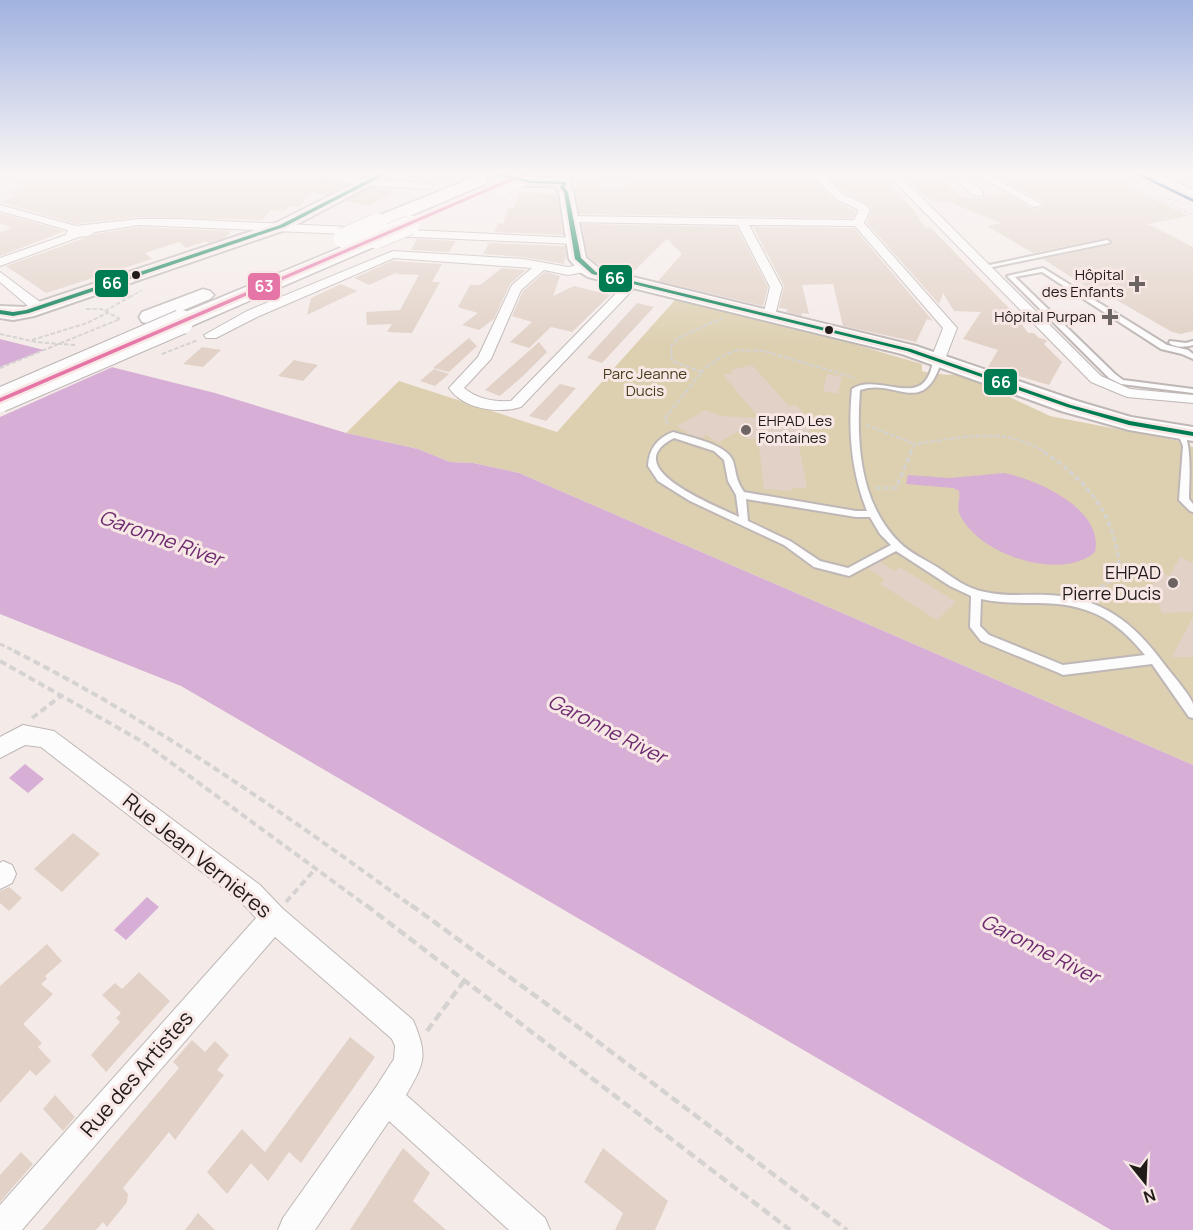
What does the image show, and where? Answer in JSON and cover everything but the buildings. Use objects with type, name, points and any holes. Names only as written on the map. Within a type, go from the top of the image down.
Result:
[{"type":"highway","points":[[0,380],[343,238],[380,230]]},
{"type":"highway","points":[[0,400],[189,335],[377,231]]},
{"type":"street","points":[[71,230],[87,233],[90,230]]},
{"type":"street","points":[[0,312],[13,314],[39,308],[269,230]]},
{"type":"street","points":[[368,230],[574,241]]},
{"type":"street","points":[[573,230],[578,259],[594,273],[938,359],[1069,406],[1129,423],[1187,433]]},
{"type":"street","points":[[746,230],[776,287],[769,316]]},
{"type":"street","points":[[864,230],[950,328],[938,359]]},
{"type":"street","points":[[947,230],[1096,379],[1127,393],[1193,399]]},
{"type":"street","points":[[0,262],[76,232]]},
{"type":"street","points":[[211,335],[262,310],[393,254],[458,257],[568,271],[586,268]]},
{"type":"street","points":[[542,266],[516,288],[484,359],[456,388],[461,395],[501,407],[516,404],[633,283]]},
{"type":"street","points":[[0,276],[39,308]]},
{"type":"street","points":[[0,748],[23,735]]},
{"type":"street","name":"Rue Jean Vernières","points":[[23,735],[46,738],[251,894],[274,918],[404,1030],[409,1046],[408,1063],[387,1098]]},
{"type":"street","name":"Rue des Artistes","points":[[0,1230],[274,918]]},
{"type":"street","points":[[295,1230],[387,1098],[533,1230]]},
{"type":"lane","points":[[983,267],[1107,242]]},
{"type":"lane","points":[[1193,343],[1186,345],[1165,340],[1049,269],[1010,276],[1112,376],[1121,382],[1193,391]]},
{"type":"lane","points":[[1043,270],[1164,347],[1185,352],[1193,357]]},
{"type":"lane","points":[[938,359],[930,381],[922,388],[907,390],[863,385],[856,389],[852,420],[854,446],[862,486],[874,514],[897,546],[976,594],[987,597],[1064,599],[1108,614],[1129,627],[1193,712]]},
{"type":"lane","points":[[1187,433],[1184,500],[1193,509]]},
{"type":"lane","points":[[744,523],[741,495],[732,481],[728,459],[717,449],[673,435],[663,440],[653,453],[652,466],[661,479],[693,500],[787,543],[817,564],[849,572],[897,546]]},
{"type":"lane","points":[[741,495],[856,514],[874,514]]},
{"type":"lane","points":[[976,594],[975,627],[985,638],[1063,670],[1153,659]]},
{"type":"path","points":[[0,368],[120,319],[110,312],[87,323],[30,340]]},
{"type":"path","points":[[702,372],[672,361],[671,346],[683,334],[704,329],[724,316]]},
{"type":"path","points":[[673,435],[665,418],[702,372],[724,355],[753,348],[779,354],[813,367],[851,375],[863,385]]},
{"type":"path","points":[[852,420],[915,444],[969,433],[1014,437],[1046,451],[1068,466],[1094,499],[1109,524],[1120,558],[1120,572],[1106,585],[1064,599]]},
{"type":"path","points":[[862,486],[896,488],[901,481],[907,457],[915,444]]},
{"type":"path","points":[[0,644],[31,658],[208,763],[441,924],[847,1230]]},
{"type":"path","points":[[0,661],[143,742],[397,928],[789,1230]]},
{"type":"path","points":[[23,735],[27,722],[62,695]]},
{"type":"path","points":[[274,918],[316,868]]},
{"type":"path","points":[[436,1021],[464,981]]},
{"type":"green space","name":"Parc Jeanne Ducis","points":[[675,300],[850,343],[922,364],[922,371],[967,377],[1050,416],[1179,441],[1180,444],[1193,447],[1193,765],[519,473],[473,463],[450,462],[418,449],[346,433],[399,381],[557,432]]},
{"type":"water","name":"Garonne River","points":[[0,339],[215,393],[346,433],[418,449],[450,462],[473,463],[519,473],[1193,765],[1193,1230],[1111,1230],[181,686],[0,614]]},
{"type":"water","points":[[1004,473],[1034,482],[1066,499],[1079,510],[1089,522],[1095,537],[1095,552],[1080,561],[1063,565],[1023,560],[1003,553],[971,531],[961,517],[958,507],[959,491],[953,488],[906,484],[908,475],[950,478]]},
{"type":"water","points":[[25,764],[44,779],[28,793],[9,778]]},
{"type":"water","points":[[147,897],[159,907],[126,940],[114,930]]},
{"type":"pier","points":[[49,348],[119,364],[0,417],[0,367]]},
{"type":"transit line","name":"66","points":[[0,312],[13,314],[27,312],[269,230]]},
{"type":"transit line","name":"63","points":[[0,400],[394,230]]},
{"type":"transit line","name":"66","points":[[573,230],[578,259],[594,273],[909,350],[1069,406],[1129,423],[1193,434]]},
{"type":"place","name":"Hôpital des Enfants","points":[[1137,284]]},
{"type":"place","name":"Hôpital Purpan","points":[[1110,317]]},
{"type":"place","name":"EHPAD Les Fontaines","points":[[746,430]]},
{"type":"place","name":"EHPAD Pierre Ducis","points":[[1173,583]]}]
